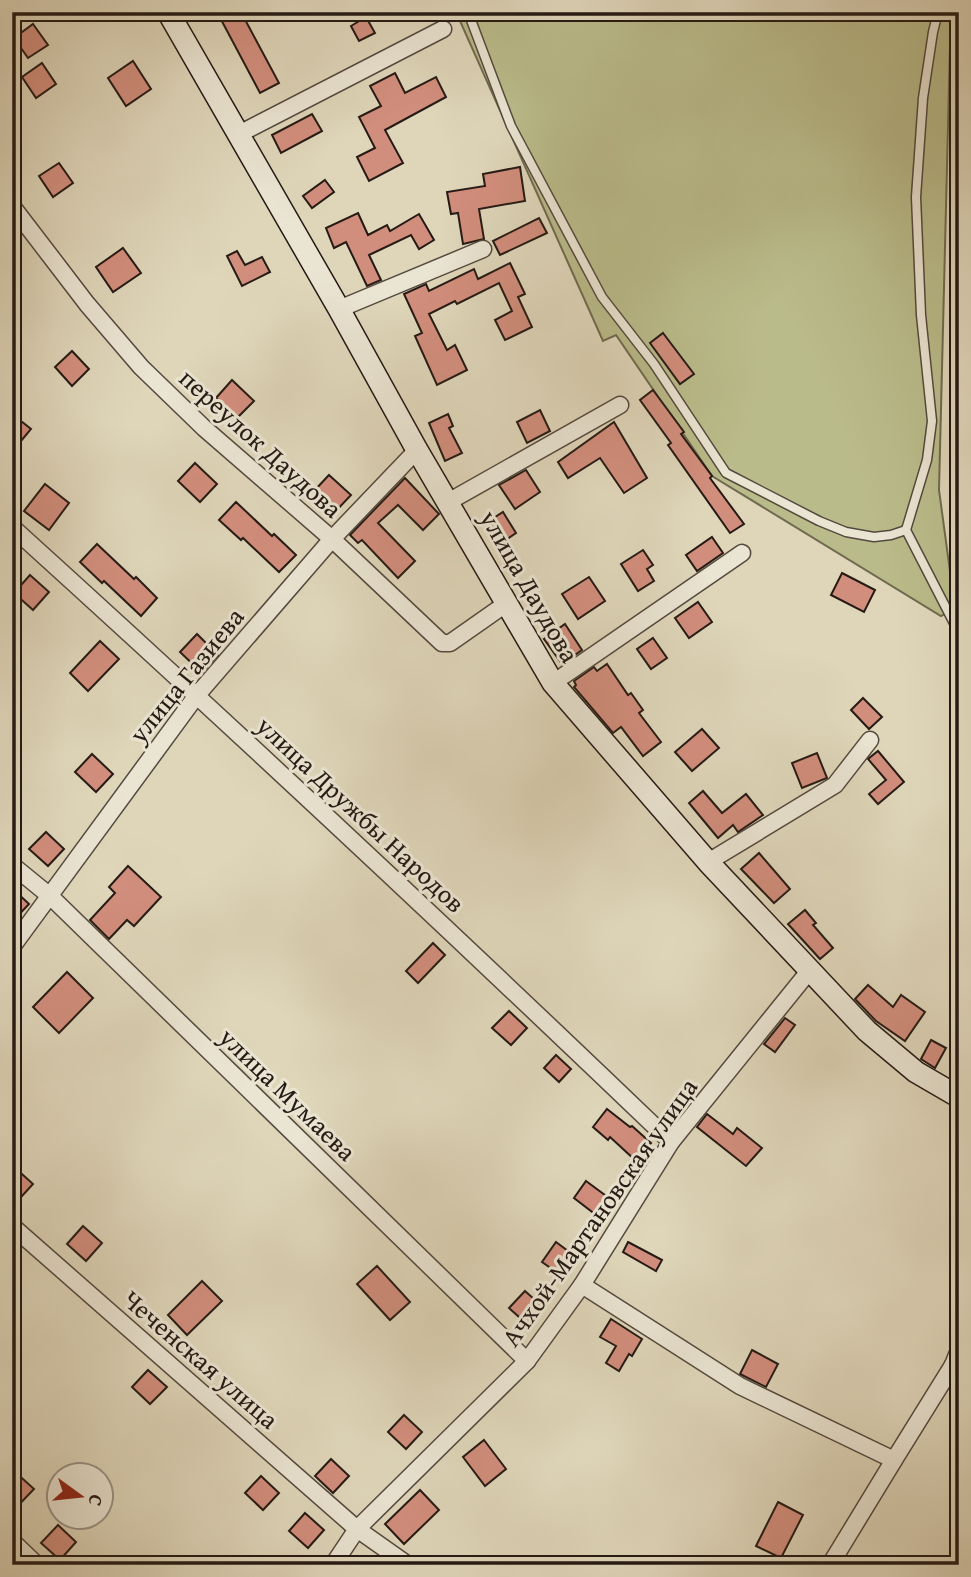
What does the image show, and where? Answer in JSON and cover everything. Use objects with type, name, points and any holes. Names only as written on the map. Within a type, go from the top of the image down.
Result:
[{"type":"street","name":"улица Даудова","points":[[168,12],[417,450],[553,682],[708,862],[867,1031],[916,1072],[959,1097]]},
{"type":"street","points":[[239,134],[443,29]]},
{"type":"street","name":"переулок Даудова","points":[[12,206],[86,304],[141,366],[204,428],[332,539],[444,644],[450,643],[507,603]]},
{"type":"street","points":[[339,309],[483,249]]},
{"type":"street","points":[[448,502],[620,405]]},
{"type":"street","name":"улица Газиева","points":[[12,947],[197,695],[332,539],[417,450]]},
{"type":"street","name":"улица Дружбы Народов","points":[[12,527],[464,943],[671,1142]]},
{"type":"street","points":[[553,682],[743,553]]},
{"type":"street","points":[[708,862],[835,785],[870,740]]},
{"type":"street","name":"улица Мумаева","points":[[12,865],[50,896],[527,1361]]},
{"type":"street","name":"Ачхой-Мартановская улица","points":[[333,1565],[357,1529],[527,1361],[582,1285],[671,1142],[810,970]]},
{"type":"street","name":"Чеченская улица","points":[[12,1226],[357,1529],[408,1565]]},
{"type":"street","points":[[582,1285],[740,1386],[894,1460]]},
{"type":"street","points":[[830,1565],[956,1357]]},
{"type":"street","points":[[956,1357],[959,1391]]},
{"type":"street","points":[[12,1541],[37,1565]]},
{"type":"lane","points":[[468,12],[511,126],[602,298],[653,364],[726,473],[846,532],[874,537],[891,536],[906,530]]},
{"type":"lane","points":[[938,12],[923,98],[916,197],[921,315],[932,421],[927,460],[906,530],[959,634]]},
{"type":"green space","points":[[456,12],[959,12],[950,45],[939,490],[955,608],[941,616],[712,476],[616,335],[603,341]]},
{"type":"building","points":[[217,12],[241,12],[279,83],[260,93]]},
{"type":"building","points":[[366,17],[375,33],[359,41],[351,26]]},
{"type":"building","points":[[33,24],[48,45],[28,58],[14,38]]},
{"type":"building","points":[[133,61],[151,89],[126,106],[108,78]]},
{"type":"building","points":[[42,63],[56,84],[36,98],[22,77]]},
{"type":"building","points":[[395,73],[405,93],[436,77],[446,97],[385,130],[403,163],[369,181],[357,157],[375,148],[359,117],[381,106],[370,86]]},
{"type":"building","points":[[312,114],[322,131],[281,153],[272,135]]},
{"type":"building","points":[[59,163],[73,183],[53,197],[39,176]]},
{"type":"building","points":[[520,167],[525,201],[479,209],[484,239],[463,244],[458,213],[451,214],[447,192],[485,186],[483,174]]},
{"type":"building","points":[[325,180],[334,192],[312,208],[303,196]]},
{"type":"building","points":[[358,213],[368,235],[387,225],[390,231],[419,214],[434,240],[419,249],[411,235],[369,255],[381,280],[367,286],[346,242],[334,248],[326,228]]},
{"type":"building","points":[[539,218],[547,233],[500,255],[493,241]]},
{"type":"building","points":[[123,248],[141,273],[113,292],[96,267]]},
{"type":"building","points":[[237,251],[245,265],[262,257],[270,272],[242,286],[227,256]]},
{"type":"building","points":[[510,263],[525,294],[518,297],[532,327],[505,340],[495,320],[512,311],[499,283],[457,304],[455,301],[429,314],[447,350],[455,345],[467,370],[437,385],[415,336],[422,333],[404,294],[426,284],[429,291],[474,269],[478,279]]},
{"type":"building","points":[[663,333],[694,374],[680,384],[650,343]]},
{"type":"building","points":[[72,351],[89,369],[72,386],[55,367]]},
{"type":"building","points":[[232,380],[254,401],[237,418],[216,398]]},
{"type":"building","points":[[653,390],[684,432],[681,434],[712,476],[710,478],[744,524],[730,533],[640,400]]},
{"type":"building","points":[[540,410],[550,431],[527,443],[517,422]]},
{"type":"building","points":[[12,414],[31,429],[12,452]]},
{"type":"building","points":[[448,414],[453,426],[449,428],[462,453],[445,461],[429,423]]},
{"type":"building","points":[[614,422],[647,478],[624,493],[600,458],[568,478],[558,462]]},
{"type":"building","points":[[195,463],[217,484],[200,502],[178,481]]},
{"type":"building","points":[[526,470],[540,492],[515,509],[499,485]]},
{"type":"building","points":[[329,475],[351,495],[334,513],[313,492]]},
{"type":"building","points":[[405,478],[439,514],[423,530],[398,505],[378,523],[415,561],[398,578],[362,540],[358,543],[350,535]]},
{"type":"building","points":[[45,484],[69,503],[49,530],[24,511]]},
{"type":"building","points":[[236,502],[296,555],[279,572],[243,538],[241,540],[219,520]]},
{"type":"building","points":[[503,512],[516,533],[500,544],[486,523]]},
{"type":"building","points":[[712,537],[723,553],[697,571],[686,555]]},
{"type":"building","points":[[97,544],[157,598],[141,616],[80,562]]},
{"type":"building","points":[[643,550],[653,565],[647,569],[654,581],[638,591],[621,564]]},
{"type":"building","points":[[842,573],[875,590],[864,612],[831,595]]},
{"type":"building","points":[[30,575],[49,592],[33,610],[14,593]]},
{"type":"building","points":[[589,577],[605,601],[578,619],[562,594]]},
{"type":"building","points":[[698,602],[712,622],[689,638],[675,618]]},
{"type":"building","points":[[565,624],[582,650],[562,664],[544,639]]},
{"type":"building","points":[[197,634],[218,655],[202,673],[180,652]]},
{"type":"building","points":[[653,638],[667,658],[651,669],[637,649]]},
{"type":"building","points":[[100,641],[119,659],[88,691],[70,673]]},
{"type":"building","points":[[607,664],[628,695],[631,693],[643,710],[639,713],[661,742],[643,756],[621,727],[613,733],[574,687],[574,681],[594,667],[597,671]]},
{"type":"building","points":[[863,698],[882,717],[869,729],[851,710]]},
{"type":"building","points":[[702,729],[719,748],[692,771],[675,752]]},
{"type":"building","points":[[878,751],[904,782],[878,804],[869,794],[886,780],[868,759]]},
{"type":"building","points":[[817,753],[827,778],[802,788],[792,763]]},
{"type":"building","points":[[92,754],[113,774],[96,792],[75,772]]},
{"type":"building","points":[[703,791],[722,813],[746,794],[763,815],[738,832],[733,825],[718,838],[689,803]]},
{"type":"building","points":[[46,832],[64,849],[48,866],[29,849]]},
{"type":"building","points":[[759,853],[790,889],[774,903],[741,869]]},
{"type":"building","points":[[128,866],[161,897],[134,926],[127,920],[109,939],[90,920],[115,893],[109,887]]},
{"type":"building","points":[[12,888],[29,904],[12,922]]},
{"type":"building","points":[[805,910],[816,923],[813,925],[833,948],[820,959],[788,924]]},
{"type":"building","points":[[433,943],[445,955],[418,983],[406,971]]},
{"type":"building","points":[[67,972],[93,998],[59,1033],[33,1007]]},
{"type":"building","points":[[868,985],[893,1007],[901,995],[925,1012],[905,1041],[876,1021],[855,999]]},
{"type":"building","points":[[509,1011],[527,1028],[511,1045],[492,1028]]},
{"type":"building","points":[[785,1018],[795,1025],[775,1052],[764,1044]]},
{"type":"building","points":[[931,1040],[946,1048],[935,1068],[921,1059]]},
{"type":"building","points":[[556,1055],[571,1069],[559,1082],[544,1068]]},
{"type":"building","points":[[607,1109],[651,1143],[635,1160],[610,1137],[608,1140],[593,1127]]},
{"type":"building","points":[[707,1114],[733,1134],[737,1128],[762,1148],[746,1166],[697,1127]]},
{"type":"building","points":[[12,1165],[33,1184],[12,1207]]},
{"type":"building","points":[[586,1181],[617,1204],[604,1221],[574,1198]]},
{"type":"building","points":[[83,1226],[102,1243],[86,1261],[67,1244]]},
{"type":"building","points":[[556,1242],[576,1257],[562,1276],[542,1262]]},
{"type":"building","points":[[628,1242],[662,1260],[656,1271],[623,1252]]},
{"type":"building","points":[[377,1266],[410,1302],[390,1320],[357,1284]]},
{"type":"building","points":[[202,1281],[222,1301],[187,1335],[168,1315]]},
{"type":"building","points":[[525,1291],[544,1308],[528,1325],[509,1308]]},
{"type":"building","points":[[611,1319],[642,1339],[619,1371],[606,1363],[616,1346],[600,1337]]},
{"type":"building","points":[[752,1350],[778,1364],[766,1387],[740,1374]]},
{"type":"building","points":[[148,1370],[167,1387],[150,1404],[132,1387]]},
{"type":"building","points":[[404,1415],[422,1432],[406,1449],[388,1432]]},
{"type":"building","points":[[484,1440],[506,1469],[485,1486],[463,1457]]},
{"type":"building","points":[[331,1459],[349,1476],[333,1493],[315,1476]]},
{"type":"building","points":[[12,1469],[34,1489],[12,1512]]},
{"type":"building","points":[[261,1476],[279,1493],[263,1510],[245,1493]]},
{"type":"building","points":[[420,1490],[439,1510],[404,1544],[385,1524]]},
{"type":"building","points":[[778,1502],[803,1515],[781,1558],[756,1546]]},
{"type":"building","points":[[305,1513],[324,1530],[308,1548],[289,1531]]},
{"type":"building","points":[[51,1532],[65,1532],[76,1542],[60,1560],[41,1543]]}]
